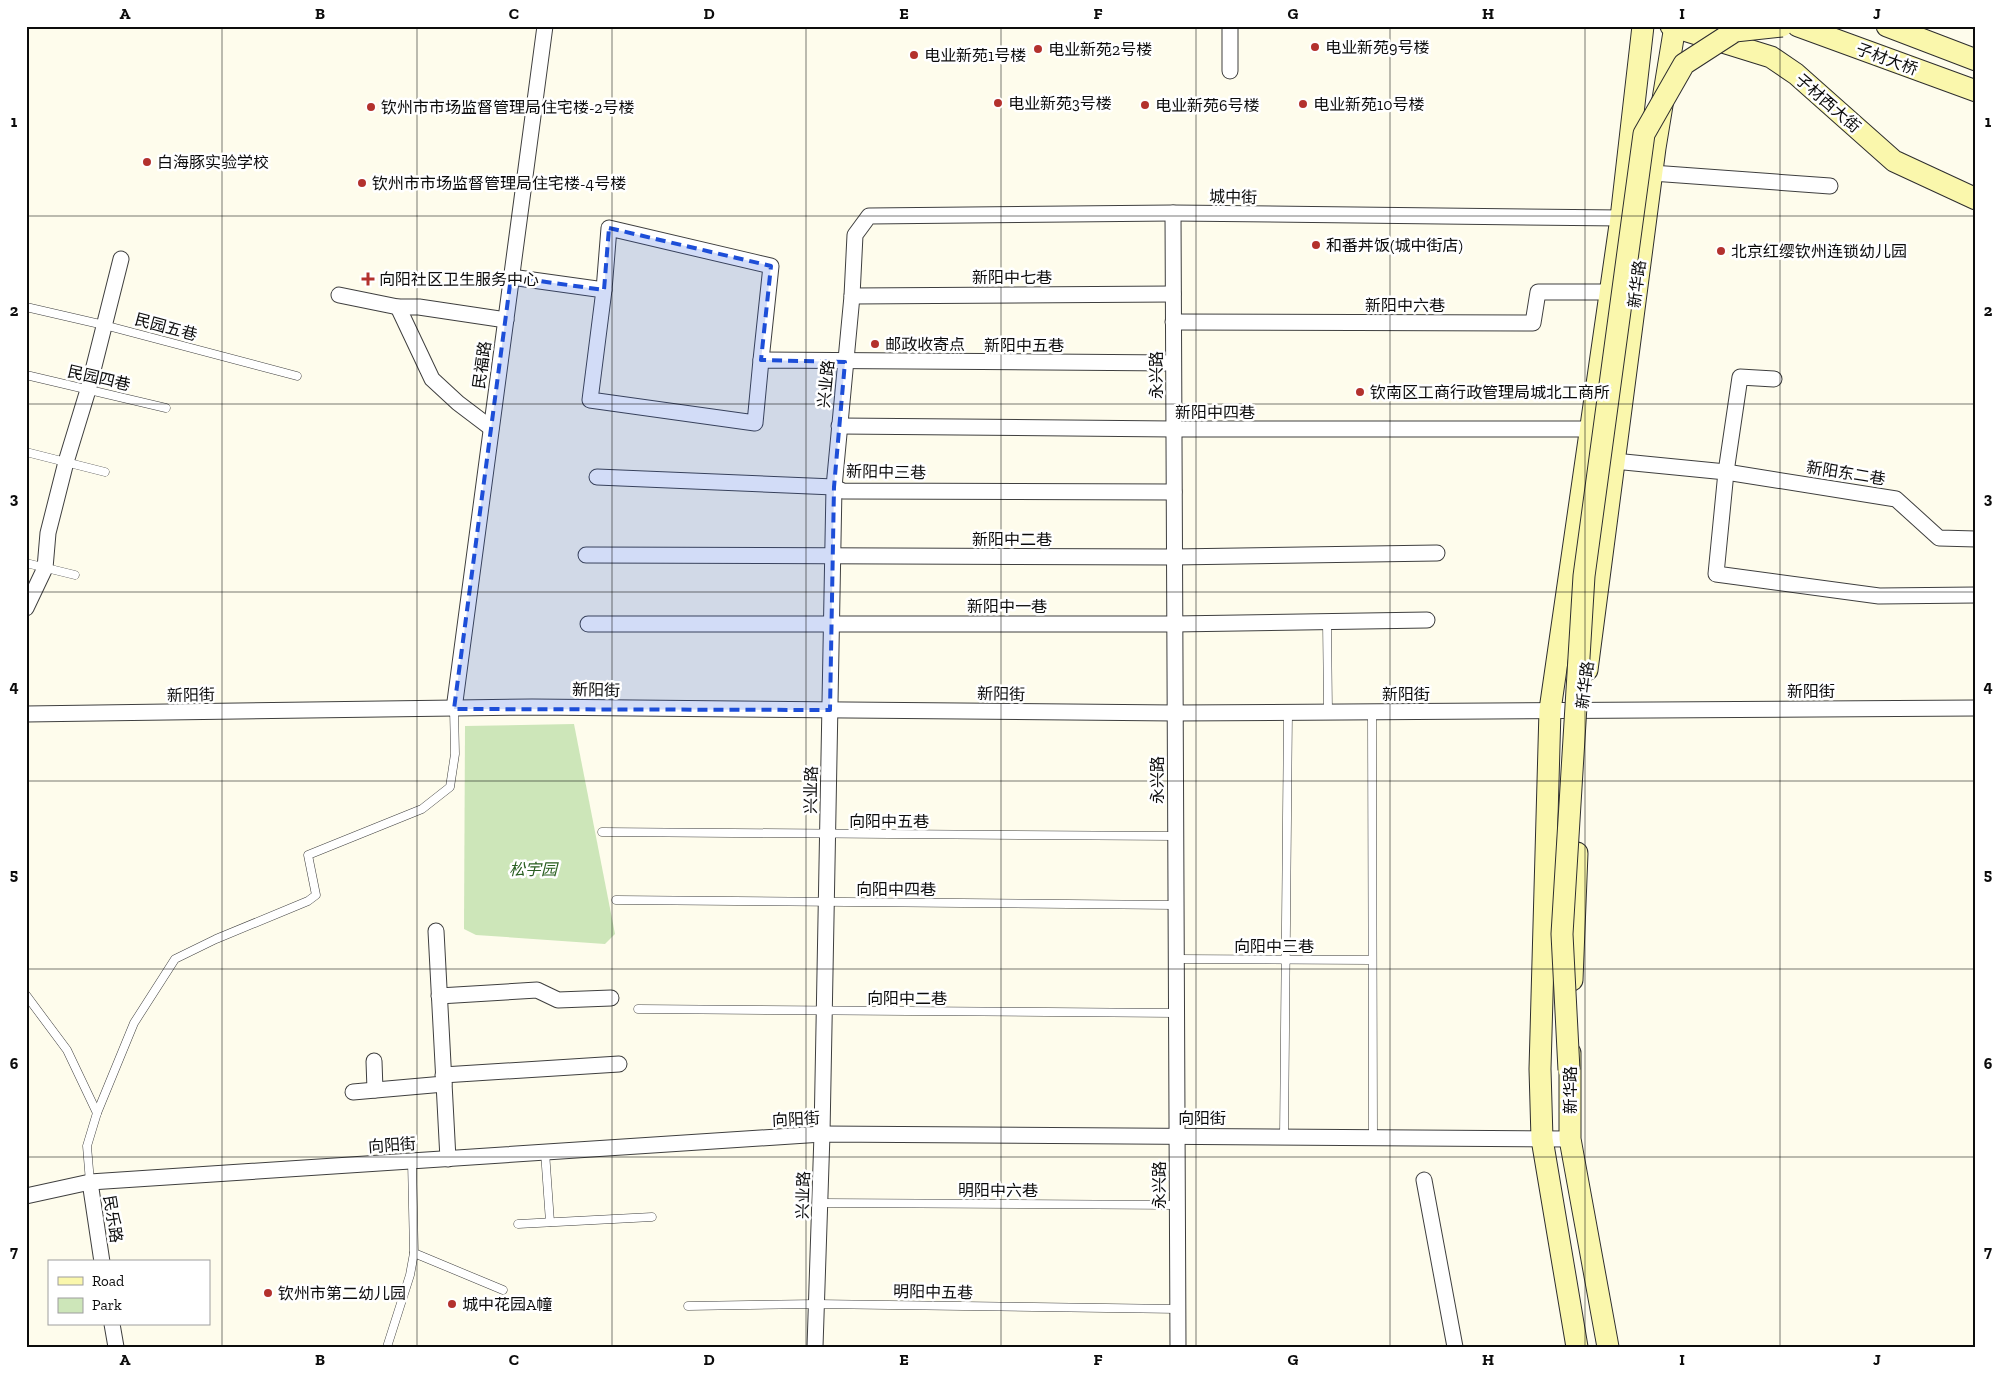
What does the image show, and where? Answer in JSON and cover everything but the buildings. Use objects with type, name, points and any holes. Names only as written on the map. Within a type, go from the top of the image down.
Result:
[{"type":"street","name":"民福路","points":[[454,709],[545,26]]},
{"type":"street","points":[[1230,26],[1230,71]]},
{"type":"street","name":"新华路","points":[[1577,1347],[1542,1139],[1540,1069],[1550,710],[1611,292],[1643,26]]},
{"type":"street","name":"子材西大街","points":[[1671,26],[1771,57],[1796,74],[1894,161],[1976,199]]},
{"type":"street","name":"新华路","points":[[1608,1347],[1570,1139],[1569,1070],[1582,710],[1652,173],[1675,26]]},
{"type":"street","points":[[1569,1070],[1562,934],[1584,576],[1644,134],[1684,64],[1735,31],[1782,26]]},
{"type":"street","name":"子材大桥","points":[[1798,26],[1976,91]]},
{"type":"street","name":"子材大桥","points":[[1888,26],[1976,60]]},
{"type":"street","points":[[1652,173],[1830,186]]},
{"type":"street","name":"城中街","points":[[855,235],[869,216],[1173,214],[1621,218]]},
{"type":"street","name":"永兴路","points":[[1173,214],[1178,1347]]},
{"type":"street","points":[[609,228],[771,266],[761,360],[755,423],[590,400],[604,290],[609,228]]},
{"type":"street","name":"兴业路","points":[[814,1347],[822,1134],[834,487],[852,296],[855,235]]},
{"type":"street","points":[[26,608],[45,568],[48,533],[66,462],[88,390],[121,259]]},
{"type":"street","points":[[511,277],[604,290]]},
{"type":"street","name":"新阳中六巷","points":[[1173,322],[1533,324],[1538,292],[1611,292]]},
{"type":"street","name":"新阳中七巷","points":[[852,296],[1173,294]]},
{"type":"street","points":[[339,295],[398,307],[418,307],[506,320]]},
{"type":"street","points":[[398,307],[432,379],[458,403],[491,428]]},
{"type":"street","name":"新阳中五巷","points":[[761,360],[1173,363]]},
{"type":"street","points":[[1774,379],[1740,377],[1726,472],[1716,574],[1879,596],[1976,595]]},
{"type":"street","name":"新阳中四巷","points":[[839,426],[1173,429],[1591,429]]},
{"type":"street","name":"新阳东二巷","points":[[1614,461],[1726,472],[1896,499],[1939,538],[1976,540]]},
{"type":"street","name":"新阳中三巷","points":[[597,477],[834,487],[844,491],[1174,492]]},
{"type":"street","name":"新阳中二巷","points":[[586,555],[1174,557],[1437,552]]},
{"type":"street","name":"新阳中一巷","points":[[588,624],[1174,624],[1427,620]]},
{"type":"street","name":"新阳街","points":[[26,714],[532,707],[1175,713],[1976,708]]},
{"type":"street","points":[[436,931],[448,1159]]},
{"type":"street","points":[[439,996],[537,990],[558,1000],[611,998]]},
{"type":"street","points":[[374,1061],[375,1090]]},
{"type":"street","points":[[353,1092],[444,1080],[619,1064]]},
{"type":"street","name":"向阳街","points":[[26,1196],[90,1182],[822,1134],[1570,1139]]},
{"type":"street","points":[[1424,1180],[1456,1347]]},
{"type":"street","name":"民乐路","points":[[90,1182],[102,1260]]},
{"type":"street","points":[[112,1326],[116,1347]]},
{"type":"lane","name":"民园五巷","points":[[26,307],[104,325],[298,376]]},
{"type":"lane","name":"民园四巷","points":[[26,375],[166,408]]},
{"type":"lane","points":[[26,452],[106,472]]},
{"type":"lane","points":[[26,563],[75,575]]},
{"type":"lane","points":[[1327,621],[1328,712]]},
{"type":"lane","points":[[90,1182],[87,1146],[96,1112],[134,1023],[175,959],[216,939],[308,901],[316,895],[308,855],[422,809],[450,787],[455,754],[454,709]]},
{"type":"lane","points":[[1372,711],[1373,1138]]},
{"type":"lane","points":[[1284,1137],[1288,712]]},
{"type":"lane","name":"向阳中五巷","points":[[602,832],[1175,836]]},
{"type":"lane","name":"向阳中四巷","points":[[616,900],[1175,904]]},
{"type":"lane","name":"向阳中三巷","points":[[1176,959],[1372,960]]},
{"type":"lane","points":[[26,995],[67,1050],[96,1112]]},
{"type":"lane","name":"向阳中二巷","points":[[638,1009],[1176,1013]]},
{"type":"lane","points":[[545,1152],[550,1222]]},
{"type":"lane","points":[[387,1347],[410,1275],[414,1253],[412,1161]]},
{"type":"lane","name":"明阳中六巷","points":[[820,1203],[1177,1205]]},
{"type":"lane","points":[[518,1224],[652,1217]]},
{"type":"lane","points":[[414,1253],[503,1290]]},
{"type":"lane","name":"明阳中五巷","points":[[688,1306],[816,1304],[1178,1309]]},
{"type":"highlighted area","points":[[609,228],[771,266],[761,360],[845,362],[834,487],[830,710],[454,709],[511,277],[604,290]]},
{"type":"green space","name":"松宇园","points":[[574,724],[615,934],[605,944],[476,935],[464,929],[465,726]]},
{"type":"place","name":"电业新苑9号楼","points":[[1315,47]]},
{"type":"place","name":"电业新苑2号楼","points":[[1038,49]]},
{"type":"place","name":"电业新苑1号楼","points":[[914,55]]},
{"type":"place","name":"电业新苑3号楼","points":[[998,103]]},
{"type":"place","name":"电业新苑10号楼","points":[[1303,104]]},
{"type":"place","name":"电业新苑6号楼","points":[[1145,105]]},
{"type":"place","name":"钦州市市场监督管理局住宅楼-2号楼","points":[[371,107]]},
{"type":"place","name":"白海豚实验学校","points":[[147,162]]},
{"type":"place","name":"钦州市市场监督管理局住宅楼-4号楼","points":[[362,183]]},
{"type":"place","name":"和番丼饭(城中街店)","points":[[1316,245]]},
{"type":"place","name":"北京红缨钦州连锁幼儿园","points":[[1721,251]]},
{"type":"place","name":"向阳社区卫生服务中心","points":[[368,279]]},
{"type":"place","name":"邮政收寄点","points":[[875,344]]},
{"type":"place","name":"钦南区工商行政管理局城北工商所","points":[[1360,392]]},
{"type":"place","name":"钦州市第二幼儿园","points":[[268,1293]]},
{"type":"place","name":"城中花园A幢","points":[[452,1304]]}]
